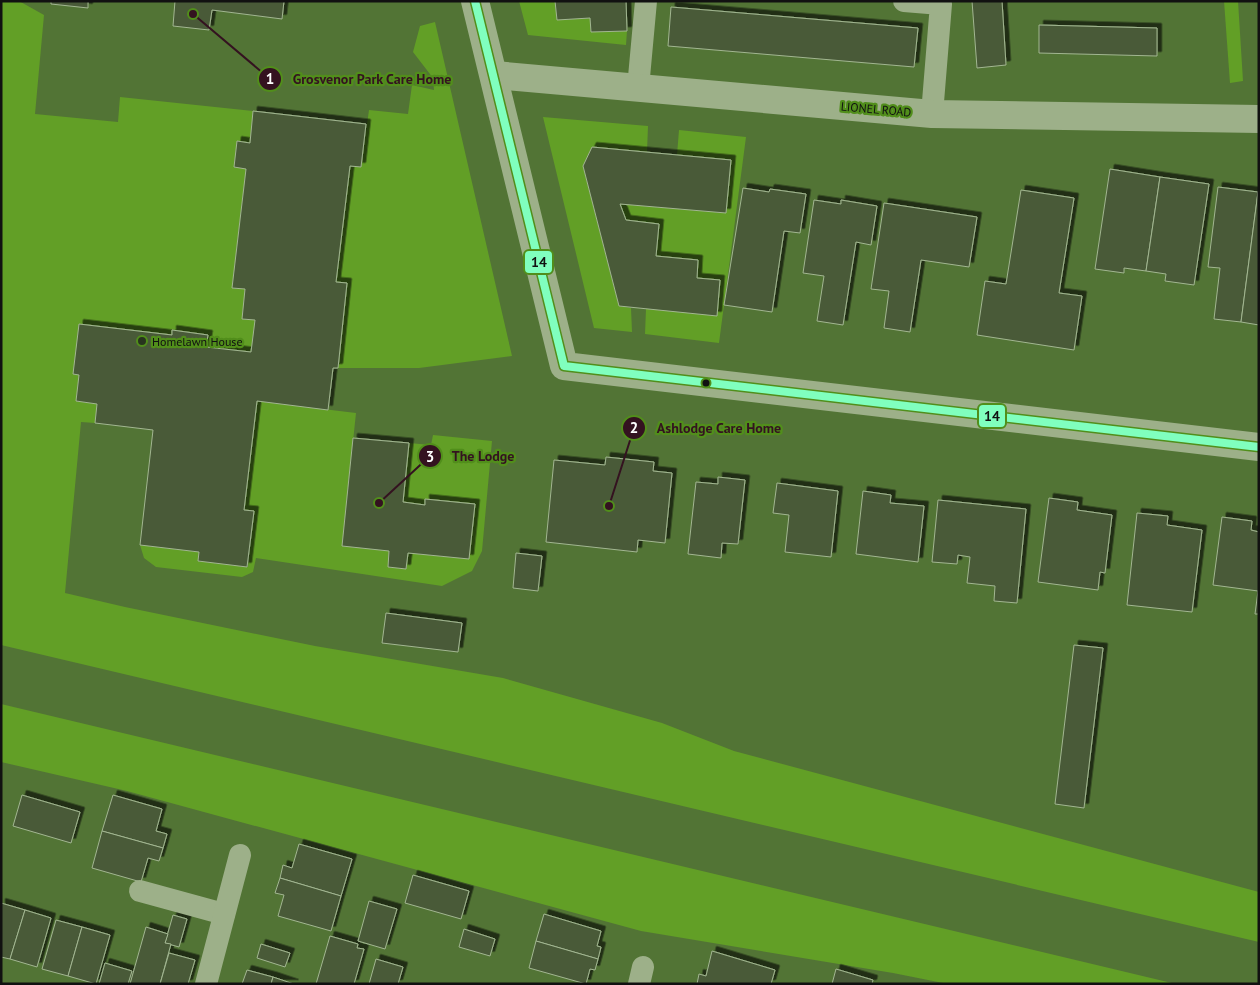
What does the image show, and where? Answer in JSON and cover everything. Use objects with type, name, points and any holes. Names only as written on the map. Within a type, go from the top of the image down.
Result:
[{"type":"street","points":[[475,1],[564,366],[1259,447]]},
{"type":"street","name":"LIONEL ROAD","points":[[494,75],[932,114],[1259,120]]},
{"type":"lane","points":[[638,88],[646,1]]},
{"type":"lane","points":[[904,1],[941,4],[932,114]]},
{"type":"lane","points":[[206,984],[240,855]]},
{"type":"lane","points":[[140,891],[224,914]]},
{"type":"green space","points":[[1,1],[19,1],[44,15],[35,114],[118,122],[120,97],[253,111],[250,143],[237,141],[234,167],[246,169],[232,288],[245,289],[242,319],[255,320],[251,352],[206,347],[207,335],[173,330],[172,335],[79,375],[76,401],[97,404],[95,423],[81,422],[65,593],[315,646],[503,678],[662,723],[734,751],[1259,892],[1259,942],[1,645]]},
{"type":"green space","points":[[519,1],[555,1],[557,20],[590,18],[591,32],[627,31],[626,45],[528,35]]},
{"type":"green space","points":[[1224,1],[1238,1],[1243,81],[1230,83]]},
{"type":"green space","points":[[435,22],[512,356],[419,368],[338,368],[347,283],[336,282],[350,166],[361,167],[369,110],[408,114],[412,85],[434,90],[433,78],[413,52],[420,26]]},
{"type":"green space","points":[[543,117],[648,126],[647,152],[592,147],[583,166],[619,306],[631,308],[632,332],[594,328]]},
{"type":"green space","points":[[679,130],[746,137],[719,343],[645,334],[646,309],[719,280],[697,278],[698,260],[656,256],[659,224],[626,220],[620,204],[726,213],[730,160],[677,155]]},
{"type":"green space","points":[[257,401],[356,413],[342,546],[389,551],[388,567],[406,569],[408,553],[469,559],[425,500],[425,505],[403,502],[409,443],[431,445],[433,435],[492,441],[482,551],[472,571],[442,586],[256,558],[253,572],[242,577],[156,567],[144,558],[140,545],[199,552],[198,561],[248,567],[254,511],[244,510]]},
{"type":"green space","points":[[1,704],[1176,984],[948,984],[641,931],[127,791],[1,762]]},
{"type":"building","points":[[51,1],[88,1],[88,8],[51,4]]},
{"type":"building","points":[[175,1],[284,1],[282,19],[212,10],[209,30],[173,26]]},
{"type":"building","points":[[555,1],[626,1],[627,31],[591,32],[590,18],[557,20]]},
{"type":"building","points":[[972,1],[1002,1],[1006,65],[977,68]]},
{"type":"building","points":[[671,7],[918,28],[914,67],[668,46]]},
{"type":"building","points":[[1039,25],[1157,28],[1157,56],[1039,53]]},
{"type":"building","name":"Homelawn House","points":[[253,111],[366,124],[361,167],[350,166],[336,282],[347,283],[338,368],[333,368],[328,410],[257,401],[244,510],[254,511],[247,567],[198,561],[199,552],[140,545],[153,430],[95,423],[97,404],[76,401],[79,375],[73,374],[79,324],[172,335],[172,330],[208,335],[206,347],[251,352],[255,320],[242,319],[245,289],[232,288],[246,169],[234,167],[237,141],[250,143]]},
{"type":"building","points":[[592,147],[731,160],[726,213],[620,204],[626,220],[659,224],[656,256],[698,260],[697,278],[720,280],[717,316],[619,306],[583,166]]},
{"type":"building","points":[[1110,169],[1160,177],[1146,271],[1124,268],[1124,273],[1095,269]]},
{"type":"building","points":[[1160,177],[1209,184],[1194,285],[1165,281],[1166,274],[1146,271]]},
{"type":"building","points":[[1218,187],[1258,192],[1241,322],[1214,319],[1220,268],[1208,267]]},
{"type":"building","points":[[743,188],[769,192],[770,189],[806,194],[800,233],[784,231],[772,312],[724,305]]},
{"type":"building","points":[[1021,190],[1074,198],[1059,293],[1082,296],[1074,350],[977,335],[985,281],[1006,284]]},
{"type":"building","points":[[1259,192],[1259,325],[1241,322]]},
{"type":"building","points":[[814,200],[841,204],[841,200],[877,206],[871,245],[856,242],[843,325],[817,321],[824,276],[803,273]]},
{"type":"building","points":[[884,203],[977,217],[969,267],[921,260],[910,332],[884,328],[889,291],[871,289]]},
{"type":"building","points":[[353,438],[409,443],[403,502],[425,505],[425,499],[475,504],[469,559],[408,553],[406,569],[388,567],[389,551],[342,546]]},
{"type":"building","points":[[606,457],[654,462],[653,471],[672,473],[665,543],[638,540],[637,552],[546,542],[554,460],[605,465]]},
{"type":"building","points":[[718,477],[745,480],[738,544],[722,543],[721,558],[688,554],[696,482],[718,484]]},
{"type":"building","points":[[777,483],[838,491],[831,557],[785,552],[789,515],[773,513]]},
{"type":"building","points":[[863,491],[891,495],[890,503],[924,506],[918,562],[856,554]]},
{"type":"building","points":[[1049,498],[1078,502],[1077,510],[1112,515],[1105,573],[1100,572],[1098,590],[1038,582]]},
{"type":"building","points":[[938,500],[1026,509],[1017,603],[994,601],[995,586],[967,583],[970,557],[958,555],[957,564],[932,562]]},
{"type":"building","points":[[1137,513],[1168,516],[1167,525],[1202,530],[1192,612],[1127,605]]},
{"type":"building","points":[[1222,517],[1252,521],[1251,530],[1259,532],[1259,614],[1255,614],[1258,591],[1213,585]]},
{"type":"building","points":[[516,553],[542,556],[538,591],[513,588]]},
{"type":"building","points":[[386,613],[462,623],[458,652],[382,643]]},
{"type":"building","points":[[1074,645],[1103,648],[1084,808],[1055,804]]},
{"type":"building","points":[[22,795],[80,812],[71,843],[13,826]]},
{"type":"building","points":[[113,795],[162,809],[156,831],[167,834],[163,848],[102,831]]},
{"type":"building","points":[[102,831],[163,848],[159,861],[148,858],[141,882],[92,868]]},
{"type":"building","points":[[299,844],[352,859],[341,896],[280,878],[283,865],[292,868]]},
{"type":"building","points":[[413,875],[469,891],[461,919],[405,903]]},
{"type":"building","points":[[280,878],[341,896],[331,931],[278,916],[284,895],[275,893]]},
{"type":"building","points":[[369,901],[397,909],[385,949],[358,941]]},
{"type":"building","points":[[1,903],[25,910],[10,959],[1,957]]},
{"type":"building","points":[[25,910],[51,918],[37,967],[10,959]]},
{"type":"building","points":[[544,914],[601,931],[597,946],[601,947],[598,959],[536,941]]},
{"type":"building","points":[[173,915],[187,919],[179,947],[165,943]]},
{"type":"building","points":[[56,920],[82,927],[68,976],[42,969]]},
{"type":"building","points":[[82,927],[110,935],[96,984],[68,976]]},
{"type":"building","points":[[146,927],[168,934],[165,943],[171,944],[160,984],[130,984]]},
{"type":"building","points":[[464,929],[495,939],[490,956],[459,947]]},
{"type":"building","points":[[330,936],[358,944],[357,948],[364,949],[354,984],[316,984]]},
{"type":"building","points":[[536,941],[598,959],[595,970],[590,969],[586,984],[529,968]]},
{"type":"building","points":[[261,944],[290,953],[285,967],[257,958]]},
{"type":"building","points":[[712,951],[775,970],[771,984],[697,984],[699,974],[706,976]]},
{"type":"building","points":[[169,953],[195,960],[188,984],[160,984]]},
{"type":"building","points":[[376,959],[403,967],[398,984],[369,984]]},
{"type":"building","points":[[105,963],[132,971],[128,984],[99,984]]},
{"type":"building","points":[[836,969],[873,980],[872,984],[832,984]]},
{"type":"building","points":[[247,970],[273,977],[271,984],[242,984]]},
{"type":"building","points":[[273,977],[294,984],[271,984]]},
{"type":"transit line","name":"14","points":[[475,1],[564,366],[1259,447]]},
{"type":"place","name":"Grosvenor Park Care Home","points":[[193,14]]},
{"type":"place","name":"Homelawn House","points":[[142,341]]},
{"type":"place","name":"The Lodge","points":[[379,503]]},
{"type":"place","name":"Ashlodge Care Home","points":[[609,506]]}]
